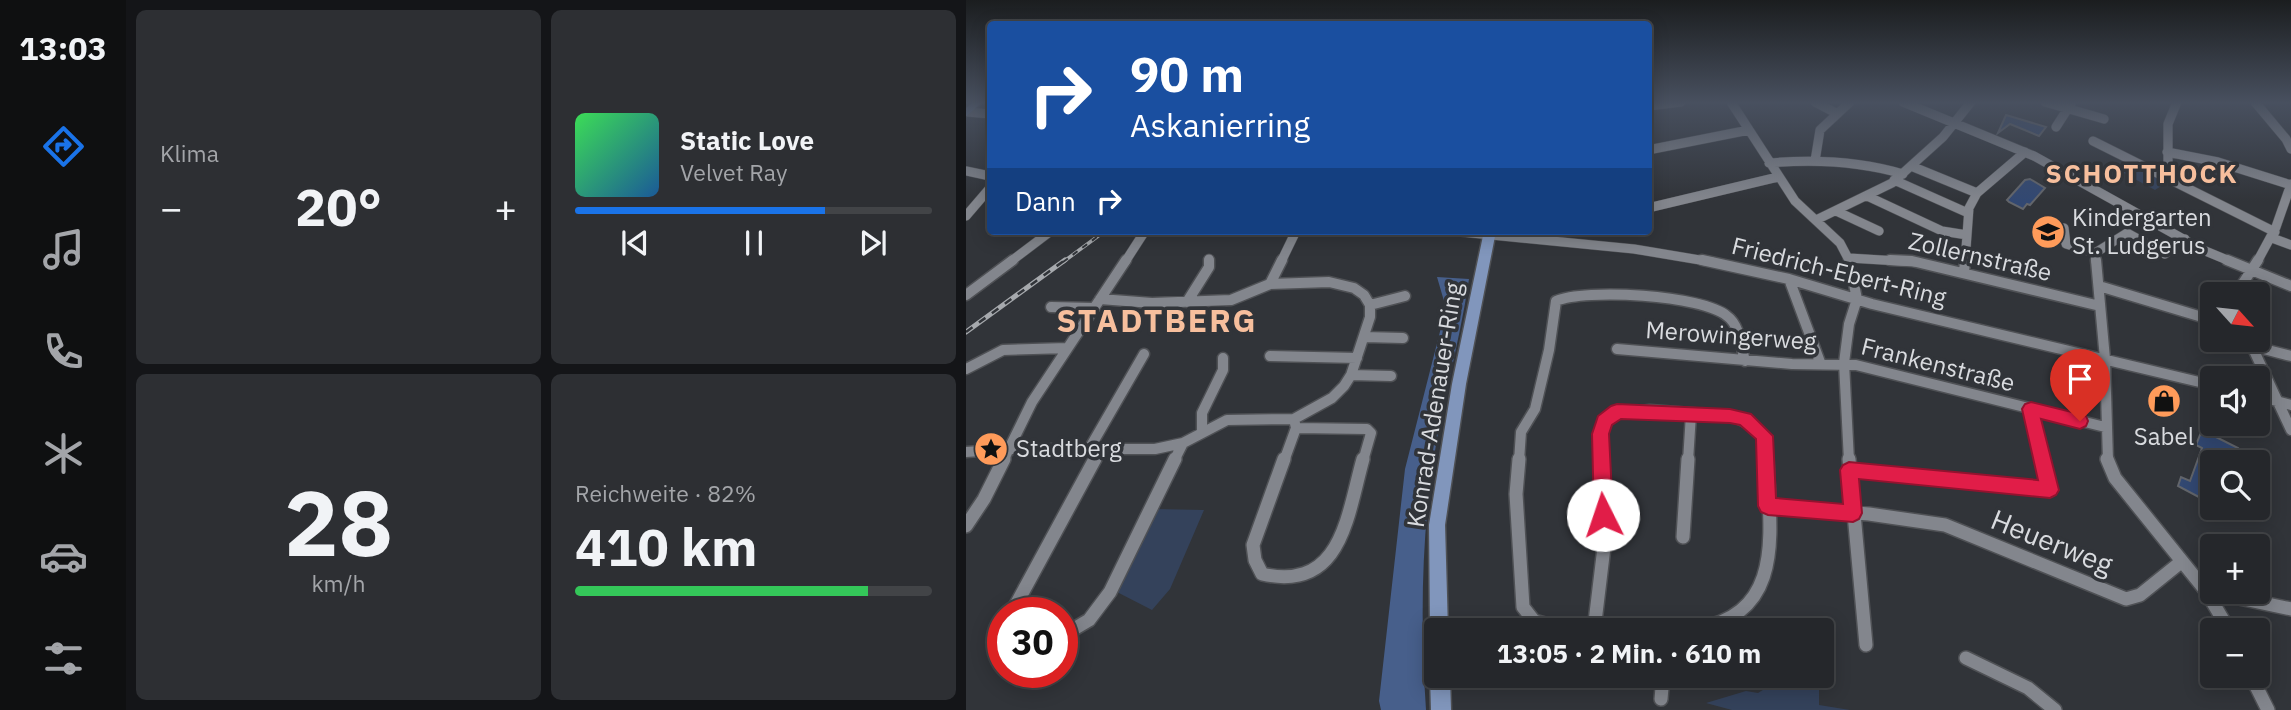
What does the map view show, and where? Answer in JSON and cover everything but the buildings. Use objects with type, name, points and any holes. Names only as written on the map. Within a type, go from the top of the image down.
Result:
[{"type":"main road","name":"Konrad-Adenauer-Ring","points":[[1439,618],[1437,525],[1459,384],[1490,235]]},
{"type":"main road","points":[[1440,688],[1441,710]]},
{"type":"street","points":[[1652,149],[1723,135]]},
{"type":"street","points":[[1752,135],[1795,201],[1840,243],[1849,258],[1857,299],[1849,324],[1843,363],[1849,470],[1866,645]]},
{"type":"street","points":[[1815,161],[1819,135]]},
{"type":"street","points":[[1816,220],[1867,196],[1903,174],[1943,135]]},
{"type":"street","points":[[1987,135],[2025,152],[2185,239],[2250,271],[2291,286]]},
{"type":"street","points":[[2160,174],[2168,164],[2168,135]]},
{"type":"street","points":[[2093,141],[2291,245]]},
{"type":"street","points":[[1964,273],[1968,213],[1977,193],[2025,152]]},
{"type":"street","points":[[2167,152],[2218,162],[2291,184],[2273,235],[2242,282]]},
{"type":"street","points":[[1769,163],[1815,161],[1882,167],[1903,174]]},
{"type":"street","points":[[1911,166],[1977,193]]},
{"type":"street","points":[[966,171],[987,175]]},
{"type":"street","points":[[1652,207],[1778,177]]},
{"type":"street","points":[[1894,180],[1968,213]]},
{"type":"street","points":[[966,216],[987,192]]},
{"type":"street","points":[[1867,196],[1942,231],[1967,235]]},
{"type":"street","points":[[1836,211],[1879,231]]},
{"type":"street","points":[[2064,228],[2066,244],[2095,253],[2127,233],[2165,254],[2185,239]]},
{"type":"street","points":[[966,295],[1046,235]]},
{"type":"street","points":[[966,526],[984,499],[1032,402],[1142,235]]},
{"type":"street","points":[[1270,284],[1294,235]]},
{"type":"street","name":"Friedrich-Ebert-Ring","points":[[1507,235],[1654,252],[1789,279],[1857,299],[2200,382]]},
{"type":"street","points":[[2095,253],[2105,359],[2106,456],[2115,478],[2200,584]]},
{"type":"street","name":"Zollernstraße","points":[[1849,258],[1912,261],[2101,306]]},
{"type":"street","points":[[1187,302],[1209,267],[1209,259]]},
{"type":"street","points":[[1789,279],[1820,362]]},
{"type":"street","points":[[966,452],[1008,449],[1155,449],[1183,443],[1227,420],[1295,424],[1367,429],[1371,433],[1338,546],[1327,561],[1308,575],[1283,580],[1262,574],[1255,560],[1253,545],[1295,424],[1332,398],[1351,375],[1370,317],[1370,305],[1364,295],[1354,288],[1329,282],[1270,284],[1231,300],[1051,307]]},
{"type":"street","points":[[2099,286],[2200,316]]},
{"type":"street","points":[[1532,618],[1523,607],[1517,495],[1521,432],[1535,410],[1549,350],[1556,301],[1569,295],[1629,296],[1691,303],[1726,313],[1732,321],[1745,360]]},
{"type":"street","points":[[1370,305],[1405,296]]},
{"type":"street","points":[[1364,337],[1403,338]]},
{"type":"street","points":[[966,369],[983,357],[1002,349],[1067,348]]},
{"type":"street","name":"Merowingerweg","points":[[1617,349],[1799,364],[1843,363]]},
{"type":"street","points":[[2270,349],[2291,356]]},
{"type":"street","points":[[2254,352],[2291,430]]},
{"type":"street","points":[[1020,597],[1144,354]]},
{"type":"street","points":[[1270,355],[1357,358]]},
{"type":"street","points":[[1202,431],[1202,413],[1223,370],[1223,358]]},
{"type":"street","name":"Frankenstraße","points":[[1843,363],[2105,428]]},
{"type":"street","points":[[1351,375],[1391,376]]},
{"type":"street","points":[[2270,399],[2291,405]]},
{"type":"street","points":[[1849,470],[2050,490],[2031,409]]},
{"type":"street","points":[[1595,618],[1605,538],[1600,468],[1601,434],[1604,421],[1609,415],[1627,410],[1745,419],[1765,436],[1767,565],[1758,593],[1745,607],[1725,618]]},
{"type":"street","points":[[1683,537],[1691,414]]},
{"type":"street","points":[[1078,627],[1089,620],[1110,592],[1183,443]]},
{"type":"street","points":[[1768,506],[1853,513]]},
{"type":"street","name":"Heuerweg","points":[[1853,513],[1945,525],[2126,599],[2140,595],[2181,562]]},
{"type":"street","points":[[2267,604],[2291,609]]},
{"type":"street","points":[[1966,658],[2018,682],[2055,710]]},
{"type":"street","points":[[1661,699],[1662,688]]},
{"type":"street","points":[[2257,688],[2268,710]]},
{"type":"shaded area","points":[[2131,161],[2169,181],[2155,190],[2118,170]]},
{"type":"shaded area","points":[[1437,277],[1469,279],[1438,433],[1427,513],[1423,597],[1426,710],[1381,710],[1379,701],[1405,469],[1446,308]]},
{"type":"shaded area","points":[[1155,509],[1204,510],[1170,589],[1152,610],[1115,591]]},
{"type":"shaded area","points":[[1766,688],[1819,688],[1819,705],[1850,710],[1732,710],[1706,703],[1746,691],[1758,693]]},
{"type":"railway","points":[[1063,262],[1100,235]]},
{"type":"railway","points":[[966,332],[1065,260]]},
{"type":"place","name":"Kindergarten St. Ludgerus","points":[[2048,232]]},
{"type":"place","name":"Sabel","points":[[2164,401]]},
{"type":"place","name":"Stadtberg","points":[[991,449]]},
{"type":"district","name":"SCHOTTHOCK","points":[[2142,174]]},
{"type":"district","name":"STADTBERG","points":[[1157,321]]},
{"type":"route","points":[[1603,515],[1601,434],[1604,421],[1617,411],[1745,419],[1765,436],[1768,506],[1853,513],[1849,470],[2050,490],[2031,409],[2080,421]]}]
